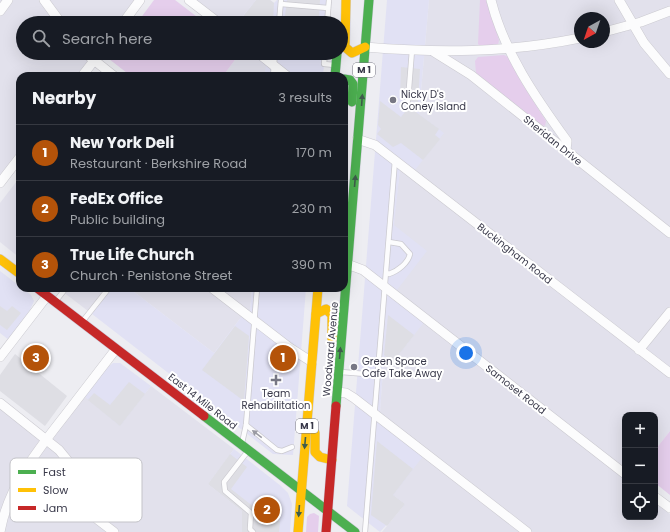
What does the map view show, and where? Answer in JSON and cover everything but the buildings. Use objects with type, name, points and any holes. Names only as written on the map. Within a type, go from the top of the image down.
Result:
[{"type":"main road","points":[[339,16],[340,0]]},
{"type":"main road","points":[[346,0],[346,16]]},
{"type":"main road","name":"Woodward Avenue","points":[[348,254],[369,0]]},
{"type":"main road","points":[[348,50],[352,53],[365,47]]},
{"type":"main road","points":[[335,72],[336,60]]},
{"type":"main road","points":[[348,80],[350,80],[354,87],[351,118],[357,139]]},
{"type":"main road","points":[[348,206],[353,203]]},
{"type":"main road","points":[[0,259],[16,271]]},
{"type":"main road","name":"East 14 Mile Road","points":[[42,292],[355,532]]},
{"type":"main road","name":"Woodward Avenue","points":[[298,532],[318,292]]},
{"type":"main road","name":"Woodward Avenue","points":[[326,532],[345,292]]},
{"type":"main road","points":[[316,314],[323,309],[326,309],[332,315],[333,322],[329,378],[337,392]]},
{"type":"main road","points":[[312,362],[320,374],[314,450],[318,457],[332,460]]},
{"type":"street","points":[[0,10],[8,0]]},
{"type":"street","points":[[44,0],[56,16]]},
{"type":"street","points":[[128,16],[140,0]]},
{"type":"street","points":[[189,0],[209,16]]},
{"type":"street","points":[[491,0],[499,27],[509,49],[530,88],[566,141],[566,150]]},
{"type":"street","points":[[619,0],[644,42],[670,74]]},
{"type":"street","points":[[610,30],[670,11]]},
{"type":"street","points":[[365,47],[434,52],[543,46],[574,39]]},
{"type":"street","name":"Sheridan Drive","points":[[434,52],[458,66],[670,233]]},
{"type":"street","points":[[267,60],[282,72]]},
{"type":"street","points":[[85,72],[94,61],[109,72]]},
{"type":"street","name":"Buckingham Road","points":[[357,139],[375,145],[670,373]]},
{"type":"street","points":[[0,183],[16,162]]},
{"type":"street","name":"Samoset Road","points":[[348,264],[363,270],[622,472]]},
{"type":"street","points":[[217,292],[312,362]]},
{"type":"street","points":[[0,357],[47,296]]},
{"type":"street","points":[[639,350],[670,312]]},
{"type":"street","points":[[32,458],[116,349]]},
{"type":"street","points":[[337,392],[350,395],[527,532]]},
{"type":"street","points":[[0,403],[46,439],[66,458]]},
{"type":"street","points":[[658,499],[670,508]]},
{"type":"street","points":[[0,532],[10,501]]},
{"type":"street","points":[[102,522],[114,532]]},
{"type":"lane","points":[[327,16],[329,0]]},
{"type":"lane","points":[[280,16],[281,2],[328,8]]},
{"type":"lane","points":[[408,101],[412,50]]},
{"type":"lane","points":[[273,72],[274,60]]},
{"type":"lane","points":[[324,60],[324,64],[336,65]]},
{"type":"lane","points":[[365,532],[395,160]]},
{"type":"lane","points":[[386,273],[389,274],[394,272],[406,262],[410,254],[401,244],[389,242]]},
{"type":"lane","points":[[55,302],[63,292]]},
{"type":"lane","points":[[82,322],[106,292]]},
{"type":"lane","points":[[253,532],[250,529],[251,513],[226,491],[224,482],[245,447],[257,292]]},
{"type":"lane","points":[[339,372],[378,375]]},
{"type":"lane","points":[[246,425],[277,450],[282,451],[292,447]]},
{"type":"shaded area","points":[[0,0],[135,0],[122,16],[16,16],[16,60],[89,60],[80,72],[16,72],[16,156],[0,175]]},
{"type":"shaded area","points":[[154,0],[175,0],[196,16],[142,16]]},
{"type":"shaded area","points":[[196,0],[256,0],[243,16],[217,16]]},
{"type":"shaded area","points":[[256,0],[270,0],[274,3],[277,0],[329,0],[328,16],[243,16]]},
{"type":"shaded area","points":[[256,0],[270,0],[274,3],[273,16],[243,16]]},
{"type":"shaded area","points":[[287,0],[320,0],[319,16],[285,16]]},
{"type":"shaded area","points":[[387,0],[429,0],[419,114],[444,133],[415,170],[400,170],[394,225],[427,251],[397,290],[429,316],[393,362],[384,356],[380,412],[428,450],[393,495],[405,504],[380,532],[347,506]]},
{"type":"shaded area","points":[[429,0],[670,0],[670,431],[658,446],[658,412],[622,412],[622,520],[658,520],[658,504],[670,514],[670,532],[382,532],[405,504],[393,495],[380,412],[384,355],[392,362],[396,290],[426,251],[393,225],[400,170],[419,114]]},
{"type":"shaded area","points":[[480,0],[486,0],[499,40],[498,45],[480,46],[478,44]]},
{"type":"shaded area","points":[[504,55],[508,57],[521,82],[546,121],[545,126],[541,125],[476,73],[475,61],[478,57]]},
{"type":"shaded area","points":[[110,60],[235,60],[226,72],[126,72]]},
{"type":"shaded area","points":[[235,60],[259,60],[267,66],[265,72],[226,72]]},
{"type":"shaded area","points":[[259,60],[324,60],[323,72],[265,72],[266,66]]},
{"type":"shaded area","points":[[401,67],[420,69],[418,102],[406,101],[400,97]]},
{"type":"shaded area","points":[[380,101],[401,117],[409,107],[439,129],[435,135],[440,139],[423,160],[401,143],[393,147],[377,134],[381,129],[378,125]]},
{"type":"shaded area","points":[[16,182],[16,255],[0,242],[0,203]]},
{"type":"shaded area","points":[[0,271],[16,283],[16,292],[27,292],[31,295],[34,301],[29,312],[9,340],[0,333]]},
{"type":"shaded area","points":[[63,292],[109,292],[92,314]]},
{"type":"shaded area","points":[[109,292],[134,292],[214,353],[242,316],[250,310],[252,292],[306,292],[293,455],[273,454],[92,314]]},
{"type":"shaded area","points":[[134,292],[252,292],[250,310],[242,316],[214,353]]},
{"type":"shaded area","points":[[0,306],[7,311],[12,306],[21,313],[7,330],[0,325]]},
{"type":"shaded area","points":[[388,315],[414,335],[393,362],[384,355]]},
{"type":"shaded area","points":[[235,326],[249,336],[244,401],[202,370]]},
{"type":"shaded area","points":[[15,354],[67,396],[45,426],[0,391],[0,375]]},
{"type":"shaded area","points":[[113,363],[120,363],[151,386],[120,426],[84,396],[100,374]]},
{"type":"shaded area","points":[[129,382],[145,394],[120,426],[88,400],[94,393],[110,405]]},
{"type":"shaded area","points":[[151,386],[234,449],[208,484],[242,511],[242,532],[0,532],[0,408],[46,443],[84,396],[120,425]]},
{"type":"shaded area","points":[[670,431],[670,495],[658,485],[658,446]]},
{"type":"shaded area","points":[[377,441],[413,469],[393,495],[405,504],[387,526],[371,515]]},
{"type":"shaded area","points":[[234,449],[288,493],[292,504],[290,532],[242,532],[242,511],[208,484]]},
{"type":"shaded area","points":[[230,454],[247,467],[231,489],[254,507],[254,519],[280,521],[279,532],[242,532],[242,511],[208,484]]},
{"type":"shaded area","points":[[314,513],[319,516],[318,532],[306,532],[307,517]]},
{"type":"traffic: fast","points":[[348,258],[369,0]]},
{"type":"traffic: fast","points":[[335,72],[336,60]]},
{"type":"traffic: fast","points":[[348,80],[353,84],[352,102]]},
{"type":"traffic: fast","points":[[336,406],[345,292]]},
{"type":"traffic: fast","points":[[204,416],[355,532]]},
{"type":"traffic: slow","points":[[346,0],[346,16]]},
{"type":"traffic: slow","points":[[348,50],[352,53],[365,47]]},
{"type":"traffic: slow","points":[[0,259],[16,271]]},
{"type":"traffic: slow","points":[[298,532],[318,292]]},
{"type":"traffic: slow","points":[[316,314],[326,309],[332,315],[332,339]]},
{"type":"traffic: slow","points":[[315,433],[315,452],[320,457],[332,460]]},
{"type":"traffic: jam","points":[[42,292],[204,416]]},
{"type":"traffic: jam","points":[[326,532],[336,406]]},
{"type":"place","name":"Nicky D's Coney Island","points":[[393,100]]},
{"type":"place","name":"True Life Church","points":[[36,358]]},
{"type":"place","name":"New York Deli","points":[[283,358]]},
{"type":"place","name":"Green Space Cafe Take Away","points":[[354,367]]},
{"type":"place","name":"Team Rehabilitation","points":[[276,380]]},
{"type":"place","name":"FedEx Office","points":[[267,510]]}]
